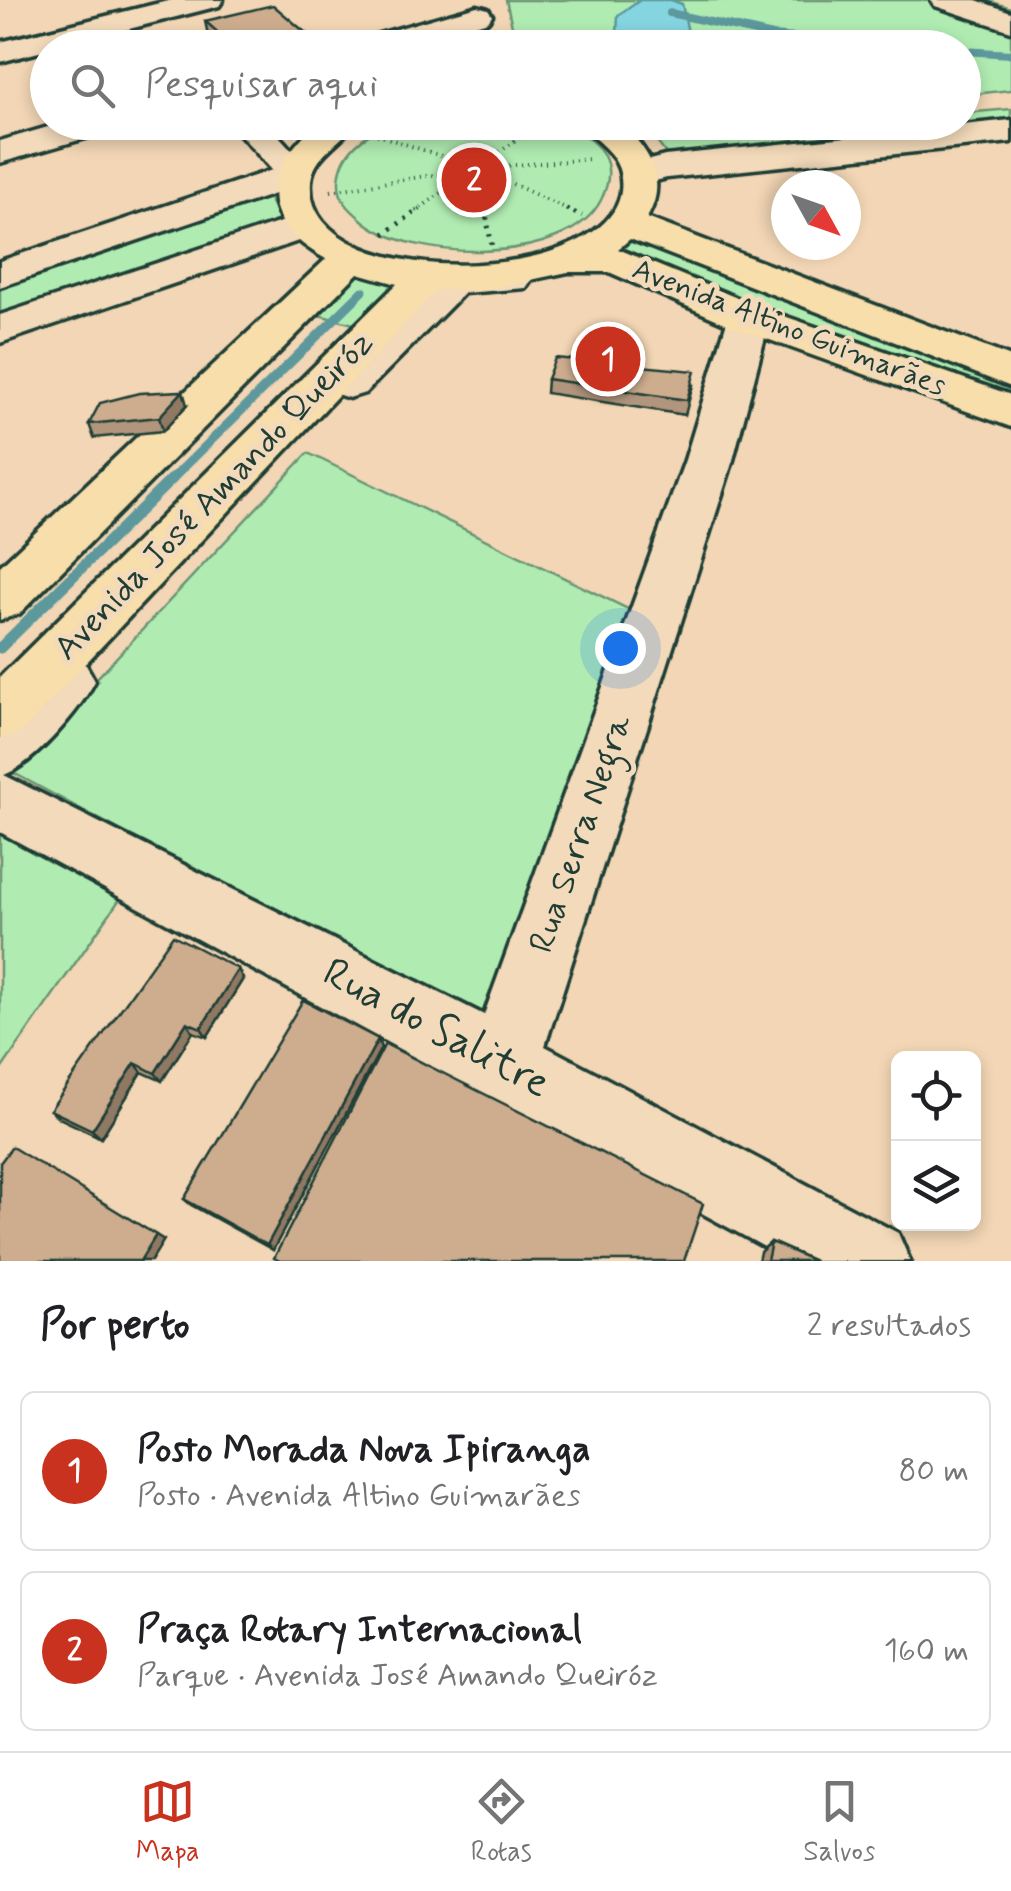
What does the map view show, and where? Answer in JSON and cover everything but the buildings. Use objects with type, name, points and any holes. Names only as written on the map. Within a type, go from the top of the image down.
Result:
[{"type":"main road","points":[[314,140],[295,193],[324,243],[350,258],[386,270],[428,277],[476,278],[523,273],[603,244],[639,194],[612,147]]},
{"type":"main road","name":"Avenida Altino Guimarães","points":[[603,244],[749,318],[1011,412]]},
{"type":"main road","name":"Avenida Altino Guimarães","points":[[603,244],[1011,373]]},
{"type":"main road","name":"Avenida José Amando Queiróz","points":[[0,599],[350,258]]},
{"type":"main road","name":"Avenida José Amando Queiróz","points":[[0,715],[428,277]]},
{"type":"street","points":[[90,30],[208,0]]},
{"type":"street","points":[[1001,0],[1011,3]]},
{"type":"street","points":[[959,2],[1011,22]]},
{"type":"street","points":[[415,30],[476,8]]},
{"type":"street","points":[[0,52],[30,45]]},
{"type":"street","points":[[981,107],[1011,104]]},
{"type":"street","points":[[981,134],[1011,131]]},
{"type":"street","points":[[0,152],[42,140]]},
{"type":"street","points":[[258,140],[295,193]]},
{"type":"street","points":[[612,147],[674,140]]},
{"type":"street","points":[[612,147],[665,167],[924,140]]},
{"type":"street","points":[[0,275],[295,193]]},
{"type":"street","points":[[0,330],[295,193]]},
{"type":"street","points":[[0,751],[420,309],[452,281],[523,279],[603,244],[1011,386]]},
{"type":"street","name":"Rua Serra Negra","points":[[503,1063],[709,460],[749,318]]},
{"type":"street","name":"Rua do Salitre","points":[[0,801],[503,1063],[870,1261]]},
{"type":"path","points":[[392,140],[478,168],[603,244]]},
{"type":"path","points":[[468,140],[478,168],[492,251]]},
{"type":"path","points":[[350,258],[517,140]]},
{"type":"path","points":[[295,193],[478,168],[603,158],[612,147]]},
{"type":"green space","points":[[506,0],[986,0],[1011,8],[1011,90],[981,93],[981,30],[513,30]]},
{"type":"green space","points":[[1011,109],[1011,124],[981,127],[981,112]]},
{"type":"green space","points":[[362,140],[590,140],[604,156],[608,173],[601,200],[583,222],[556,237],[523,247],[450,250],[384,234],[352,211],[339,187],[344,160]]},
{"type":"green space","points":[[679,140],[833,140],[667,155],[657,142]]},
{"type":"green space","points":[[266,194],[281,220],[0,317],[0,284]]},
{"type":"green space","points":[[618,231],[1011,376],[1011,404],[599,250]]},
{"type":"green space","points":[[347,268],[379,280],[411,285],[361,326],[303,311]]},
{"type":"green space","points":[[308,453],[640,615],[488,1028],[10,771]]},
{"type":"green space","points":[[0,833],[120,899],[0,1071]]},
{"type":"water","points":[[640,0],[671,0],[682,4],[687,30],[617,30],[618,16]]},
{"type":"waterway","points":[[670,13],[746,30]]},
{"type":"waterway","points":[[981,52],[1011,54]]},
{"type":"waterway","points":[[171,480],[363,291]]},
{"type":"waterway","points":[[0,648],[174,477]]},
{"type":"place","name":"Praça Rotary Internacional","points":[[474,180]]},
{"type":"place","name":"Posto Morada Nova Ipiranga","points":[[608,359]]}]
